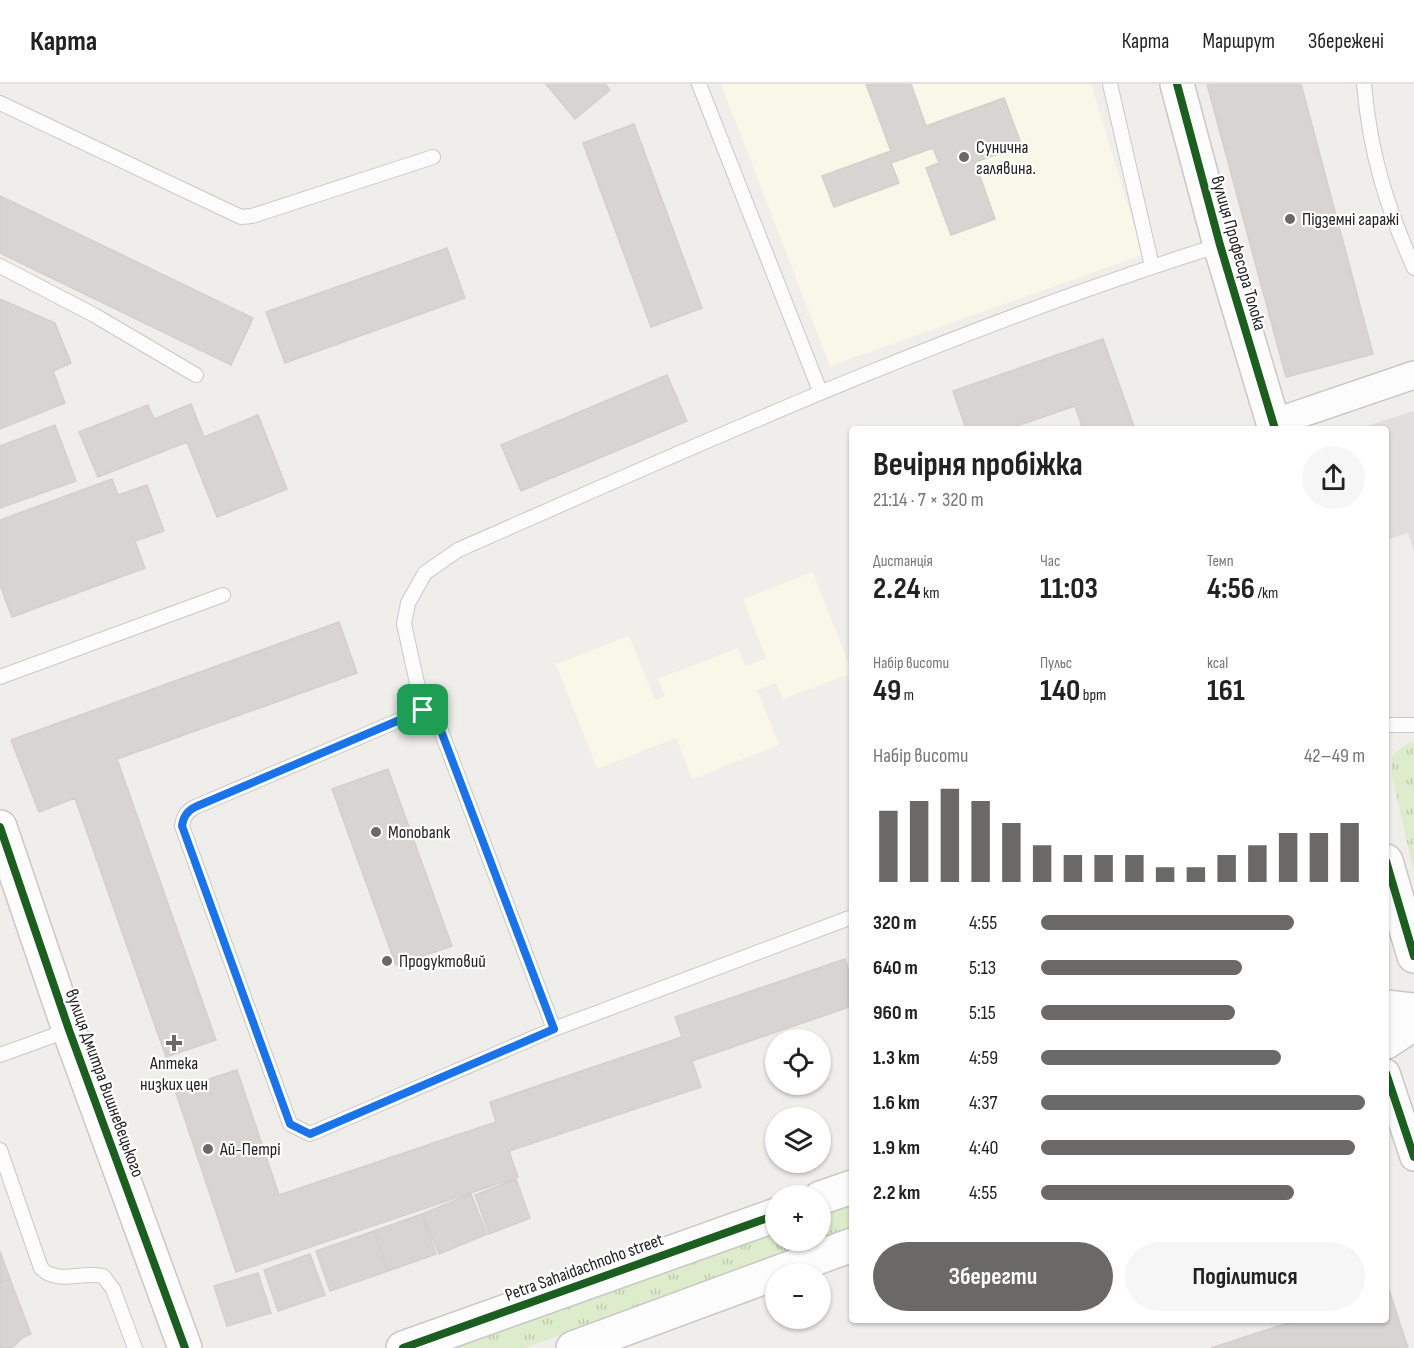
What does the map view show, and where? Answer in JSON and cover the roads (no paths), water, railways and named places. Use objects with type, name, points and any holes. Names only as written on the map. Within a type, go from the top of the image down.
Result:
[{"type":"street","name":"вулиця Професора Толока","points":[[1177,84],[1220,245],[1274,426]]},
{"type":"street","points":[[1274,426],[1414,375]]},
{"type":"street","name":"вулиця Дмитра Вишневецького","points":[[0,829],[69,1030],[185,1348]]},
{"type":"street","points":[[1389,875],[1414,956]]},
{"type":"street","points":[[1389,1007],[1414,1010]]},
{"type":"street","points":[[1389,1040],[1414,1024]]},
{"type":"street","points":[[1389,1082],[1414,1157]]},
{"type":"street","points":[[831,1194],[849,1188]]},
{"type":"street","name":"Petra Sahaidachnoho street","points":[[403,1348],[765,1219]]},
{"type":"street","points":[[573,1348],[849,1246]]},
{"type":"lane","points":[[699,84],[820,391]]},
{"type":"lane","points":[[1110,84],[1152,266]]},
{"type":"lane","points":[[1364,84],[1368,133],[1381,186],[1414,268]]},
{"type":"lane","points":[[0,103],[241,217],[252,216],[433,156]]},
{"type":"lane","points":[[554,1029],[438,723],[423,710],[405,624],[408,603],[425,573],[458,550],[820,391],[1152,266],[1220,245]]},
{"type":"lane","points":[[0,266],[94,315],[196,375]]},
{"type":"lane","points":[[0,677],[223,595]]},
{"type":"lane","points":[[423,710],[195,807],[189,810],[183,820],[182,826],[290,1124],[310,1134],[554,1029],[849,918]]},
{"type":"lane","points":[[1389,725],[1414,725]]},
{"type":"lane","points":[[0,1055],[69,1030]]},
{"type":"lane","points":[[0,1150],[41,1269],[47,1275],[103,1276],[113,1289],[135,1348]]},
{"type":"place","name":"Сунична галявина.","points":[[964,157]]},
{"type":"place","name":"Підземні гаражі","points":[[1290,219]]},
{"type":"place","name":"Monobank","points":[[376,832]]},
{"type":"place","name":"Продуктовий","points":[[387,961]]},
{"type":"place","name":"Аптека низких цен","points":[[174,1043]]},
{"type":"place","name":"Ай-Петрі","points":[[208,1149]]}]
